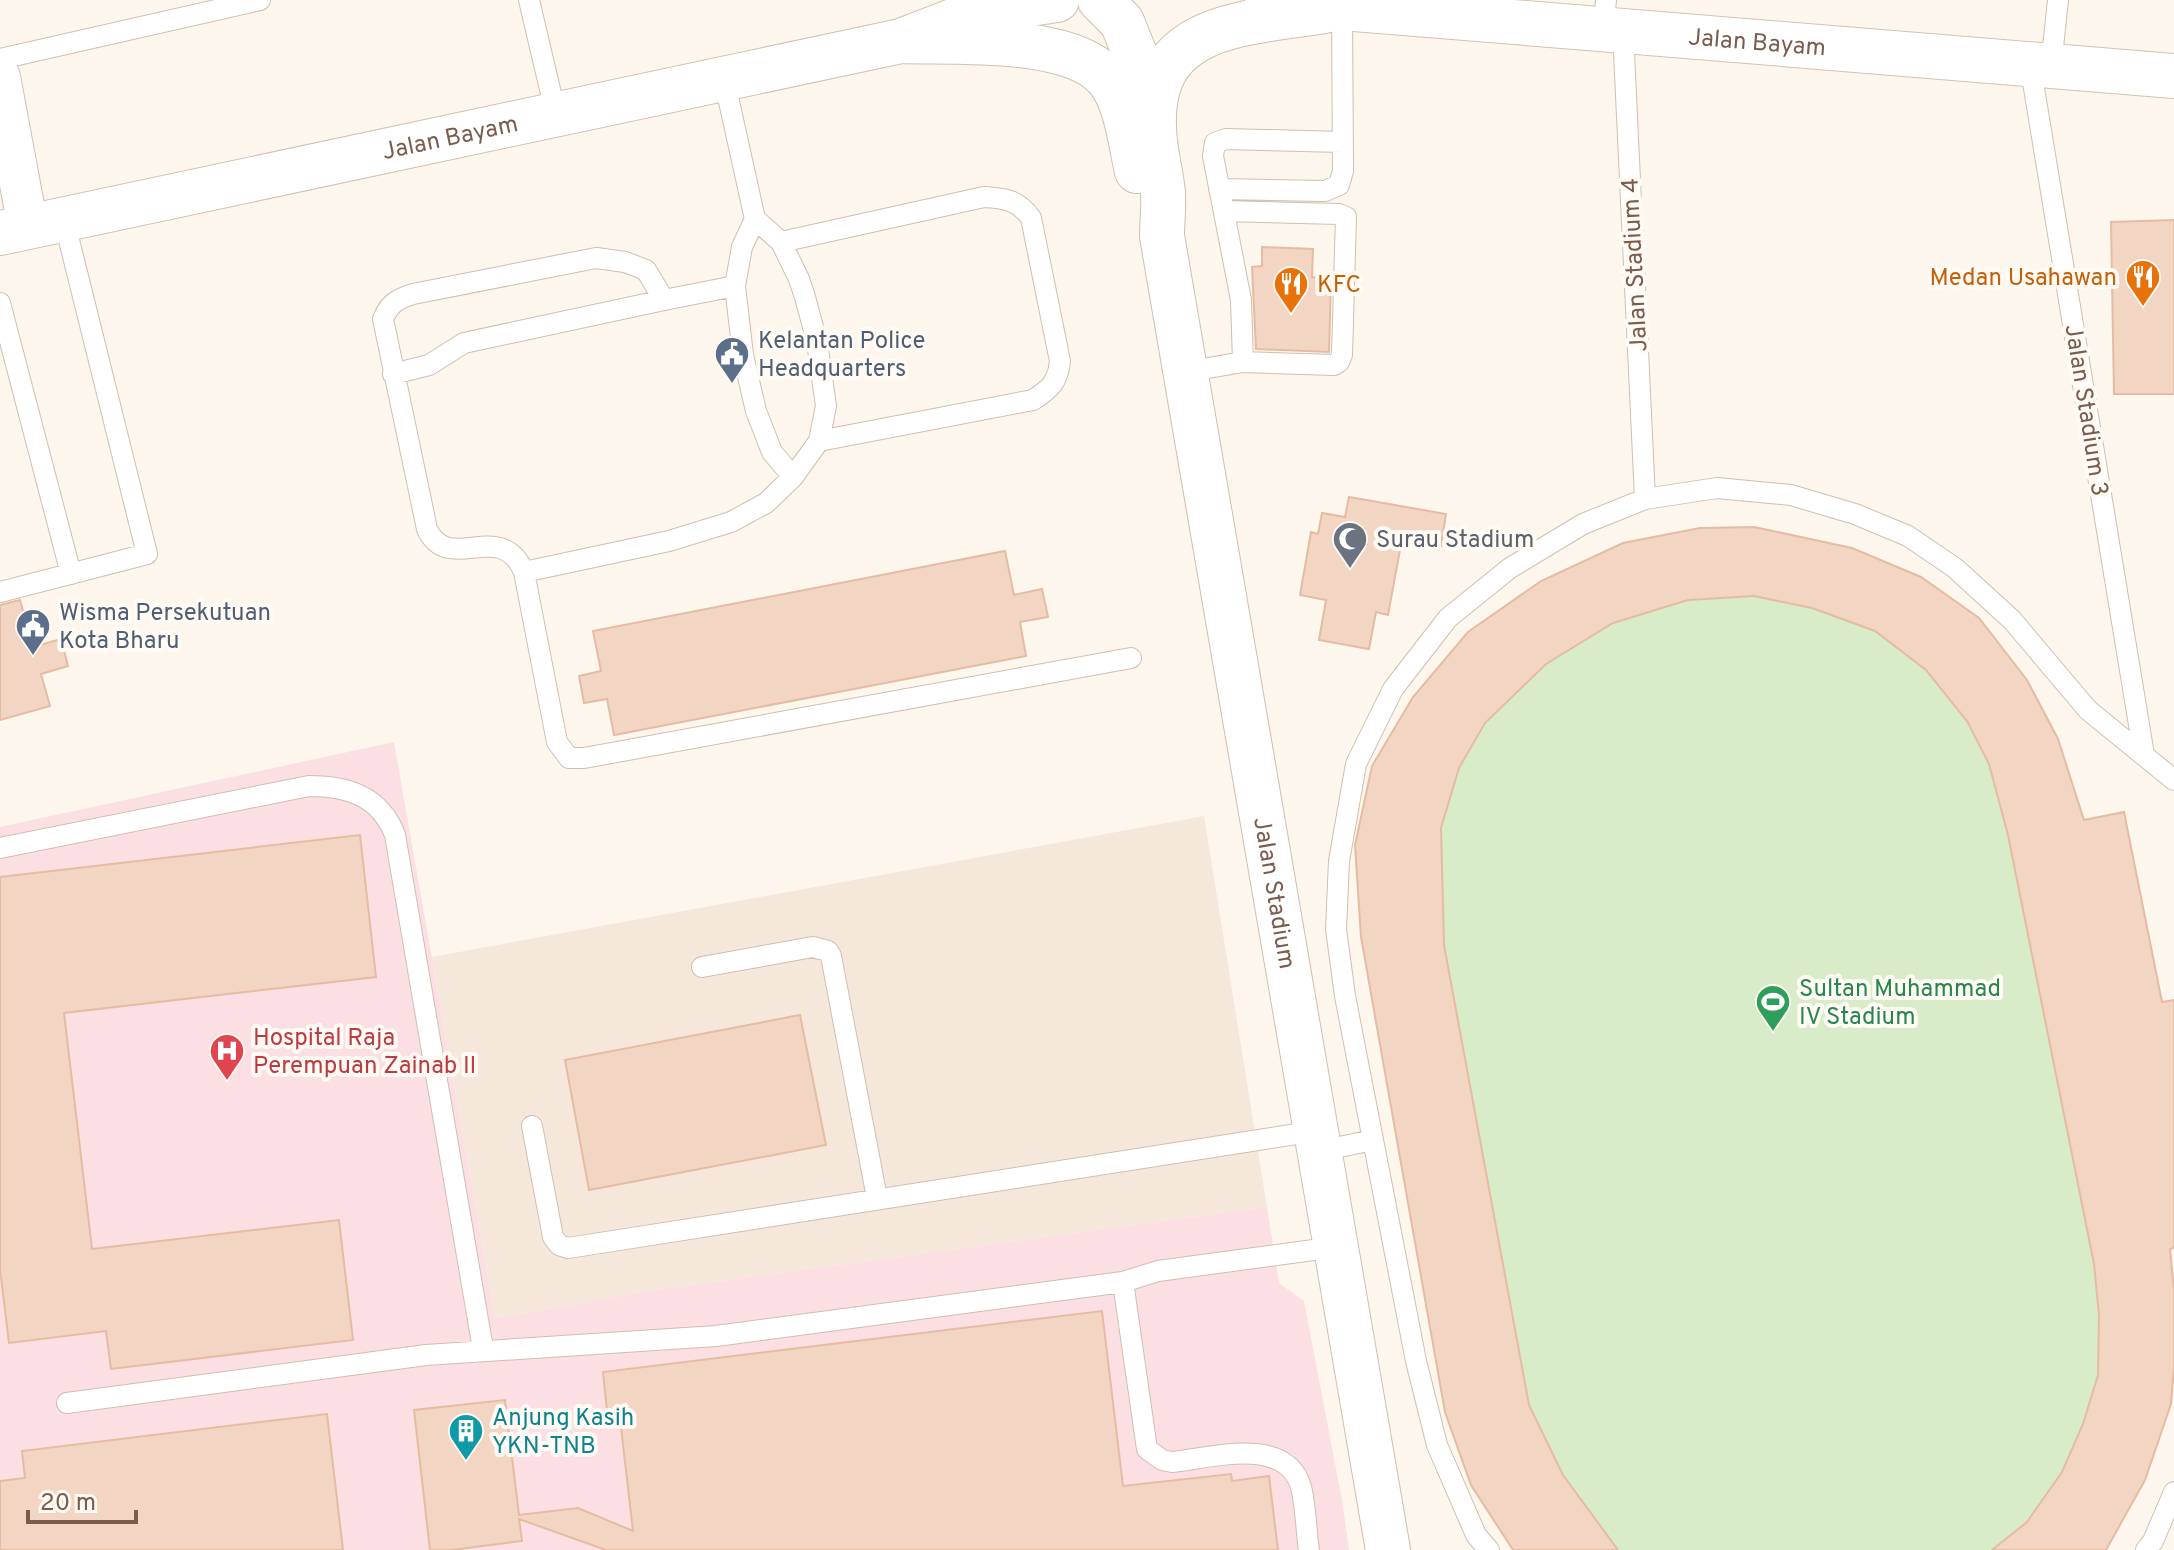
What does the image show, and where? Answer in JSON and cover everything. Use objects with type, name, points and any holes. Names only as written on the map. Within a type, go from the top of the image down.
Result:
[{"type":"street","name":"Jalan Bayam","points":[[31,227],[901,41],[976,12],[1057,0]]},
{"type":"street","points":[[1100,0],[1122,22],[1136,57],[1154,128]]},
{"type":"street","name":"Jalan Bayam","points":[[1267,0],[1342,8],[1452,9],[1611,20],[2174,76]]},
{"type":"street","name":"Jalan Bayam","points":[[1162,236],[1163,194],[1154,106],[1164,70],[1184,46],[1199,37],[1232,27],[1342,8]]},
{"type":"street","name":"Jalan Bayam","points":[[901,41],[1023,45],[1059,51],[1089,62],[1108,79],[1121,104],[1142,196],[1162,236]]},
{"type":"street","points":[[0,77],[31,227]]},
{"type":"street","name":"Jalan Stadium","points":[[1162,236],[1388,1550]]},
{"type":"lane","points":[[0,59],[260,0]]},
{"type":"lane","points":[[529,0],[556,115]]},
{"type":"lane","name":"Jalan Stadium 3","points":[[2058,0],[2041,65],[2144,755]]},
{"type":"lane","points":[[1219,189],[1332,189],[1341,179],[1342,8]]},
{"type":"lane","name":"Jalan Stadium 4","points":[[1611,20],[1645,499]]},
{"type":"lane","points":[[524,572],[669,541],[731,522],[766,503],[793,477],[819,441],[826,406],[817,342],[799,279],[781,242],[755,219],[724,79]]},
{"type":"lane","points":[[1243,362],[1243,311],[1212,149],[1220,139],[1343,142]]},
{"type":"lane","points":[[781,242],[984,197],[1005,198],[1022,205],[1031,218],[1060,361],[1058,379],[1048,391],[1033,400],[819,441]]},
{"type":"lane","points":[[1185,372],[1243,362],[1329,365],[1339,362],[1342,355],[1346,217],[1339,214],[1224,211]]},
{"type":"lane","points":[[755,219],[742,247],[735,286],[743,355],[756,411],[772,452],[793,477]]},
{"type":"lane","points":[[0,592],[147,554],[31,227]]},
{"type":"lane","points":[[664,300],[646,270],[625,262],[596,258],[413,294],[394,302],[386,309],[383,319],[427,529],[432,538],[448,550],[480,546],[506,549],[514,554],[524,572],[557,742],[569,758],[584,758],[1131,658]]},
{"type":"lane","points":[[393,374],[429,365],[464,343],[735,286]]},
{"type":"lane","points":[[0,303],[8,364],[71,574]]},
{"type":"lane","points":[[1489,1550],[1476,1535],[1437,1445],[1416,1361],[1345,996],[1336,929],[1339,861],[1356,764],[1393,689],[1448,618],[1510,568],[1583,524],[1645,499],[1717,488],[1791,495],[1855,514],[1908,536],[1955,568],[2012,620],[2088,710],[2174,780]]},
{"type":"lane","points":[[0,848],[309,786],[330,786],[353,792],[373,802],[388,817],[398,850],[483,1349]]},
{"type":"lane","points":[[702,967],[813,947],[828,951],[877,1198]]},
{"type":"lane","points":[[532,1126],[553,1237],[559,1245],[568,1248],[877,1198],[1318,1141],[1373,1140]]},
{"type":"lane","points":[[67,1403],[483,1349],[693,1339],[1123,1282],[1158,1271],[1336,1247]]},
{"type":"lane","points":[[1123,1282],[1147,1449],[1162,1460],[1172,1462],[1257,1452],[1284,1463],[1301,1488],[1309,1550]]},
{"type":"lane","points":[[2146,1550],[2174,1492]]},
{"type":"shaded area","name":"Hospital Raja Perempuan Zainab II","points":[[394,742],[495,1318],[662,1289],[1267,1207],[1279,1283],[1304,1301],[1349,1550],[0,1550],[0,827]]},
{"type":"shaded area","points":[[1204,816],[1267,1207],[662,1289],[495,1318],[432,957]]},
{"type":"green space","name":"Sultan Muhammad IV Stadium","points":[[1754,527],[1852,548],[1921,577],[1979,618],[2027,680],[2058,739],[2084,820],[2124,812],[2174,1063],[2174,1248],[2170,1249],[2174,1290],[2171,1404],[2145,1480],[2106,1550],[1513,1550],[1471,1485],[1445,1412],[1361,937],[1355,845],[1468,632],[1541,581],[1623,543],[1700,528]]},
{"type":"building","name":"Medan Usahawan","points":[[2174,220],[2174,394],[2114,394],[2111,222]]},
{"type":"building","name":"KFC","points":[[1262,247],[1313,249],[1312,277],[1331,279],[1329,352],[1256,349],[1252,267],[1262,266]]},
{"type":"building","name":"Surau Stadium","points":[[1349,497],[1446,514],[1441,546],[1402,539],[1388,615],[1376,612],[1369,649],[1319,640],[1326,600],[1300,595],[1311,532],[1318,534],[1322,513],[1345,517]]},
{"type":"building","points":[[1754,527],[1852,548],[1921,577],[1979,618],[2027,680],[2058,739],[2084,820],[2124,812],[2162,1002],[2174,1000],[2174,1248],[2170,1249],[2174,1290],[2174,1366],[2171,1404],[2145,1480],[2106,1550],[1992,1550],[2027,1522],[2062,1472],[2083,1424],[2098,1375],[2099,1315],[2094,1264],[2008,835],[1989,764],[1967,721],[1926,670],[1875,631],[1812,608],[1754,596],[1688,600],[1613,623],[1546,664],[1485,723],[1459,768],[1441,828],[1444,945],[1529,1405],[1563,1475],[1618,1550],[1513,1550],[1471,1485],[1445,1412],[1361,937],[1355,845],[1372,766],[1413,697],[1468,632],[1541,581],[1623,543],[1700,528]]},
{"type":"building","points":[[1005,551],[1014,595],[1042,589],[1048,617],[1020,622],[1026,656],[614,735],[607,699],[584,703],[579,676],[601,671],[593,631]]},
{"type":"building","name":"Wisma Persekutuan Kota Bharu","points":[[20,600],[33,647],[61,639],[68,666],[41,674],[50,706],[0,720],[0,605]]},
{"type":"building","points":[[360,835],[376,977],[64,1013],[92,1249],[339,1220],[353,1340],[111,1369],[106,1331],[9,1343],[0,1269],[0,877]]},
{"type":"building","points":[[800,1015],[826,1145],[589,1190],[565,1060]]},
{"type":"building","points":[[1102,1311],[1123,1486],[1231,1474],[1232,1481],[1269,1476],[1278,1550],[606,1550],[519,1519],[522,1541],[430,1550],[414,1410],[505,1400],[519,1515],[578,1508],[633,1531],[619,1410],[607,1411],[603,1372]]},
{"type":"building","points":[[327,1414],[343,1550],[0,1550],[0,1481],[25,1478],[22,1451]]},
{"type":"place","name":"Medan Usahawan","points":[[2143,308]]},
{"type":"place","name":"KFC","points":[[1291,315]]},
{"type":"place","name":"Kelantan Police Headquarters","points":[[732,385]]},
{"type":"place","name":"Surau Stadium","points":[[1350,570]]},
{"type":"place","name":"Wisma Persekutuan Kota Bharu","points":[[33,657]]},
{"type":"place","name":"Sultan Muhammad IV Stadium","points":[[1773,1033]]},
{"type":"place","name":"Hospital Raja Perempuan Zainab II","points":[[227,1082]]},
{"type":"place","name":"Anjung Kasih YKN-TNB","points":[[466,1462]]}]
